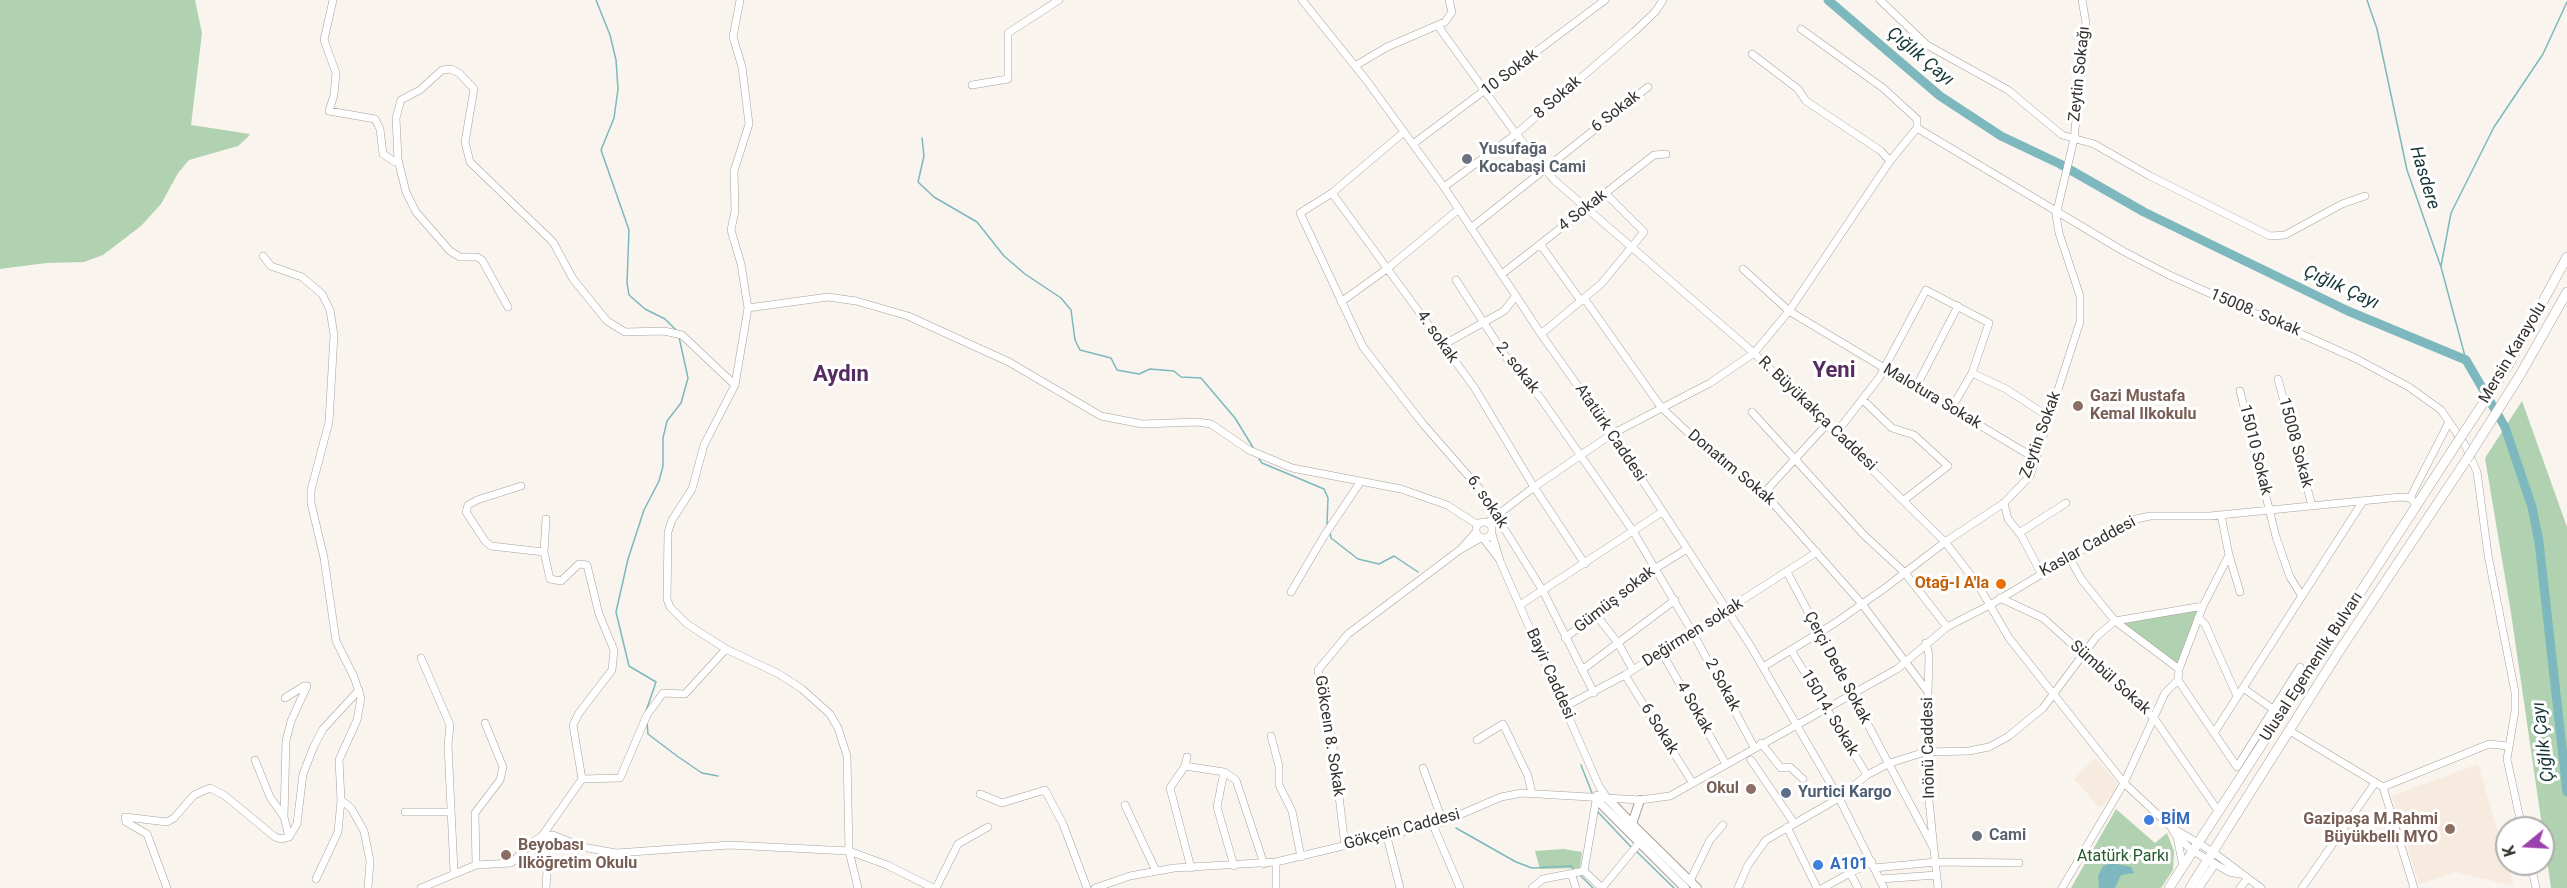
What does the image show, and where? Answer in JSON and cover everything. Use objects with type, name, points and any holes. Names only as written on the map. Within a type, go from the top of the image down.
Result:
[{"type":"highway","name":"Mersin Karayolu","points":[[2455,446],[2509,364],[2567,257]]},
{"type":"highway","name":"Mersin Karayolu","points":[[2467,459],[2520,375],[2567,292]]},
{"type":"highway","name":"Ulusal Egemenlik Bulvarı","points":[[2169,888],[2219,812],[2277,712],[2414,501],[2455,446]]},
{"type":"highway","name":"Ulusal Egemenlik Bulvarı","points":[[2190,888],[2212,859],[2338,653],[2467,459]]},
{"type":"main road","points":[[1606,798],[1691,886]]},
{"type":"main road","points":[[1596,799],[1636,847],[1691,886]]},
{"type":"main road","points":[[1632,824],[1634,812],[1640,800]]},
{"type":"street","points":[[333,0],[324,40],[336,73],[334,94],[329,111],[375,119],[380,129],[383,154],[392,161],[398,160]]},
{"type":"street","points":[[740,0],[733,37],[742,67],[749,124],[734,171],[735,211],[731,230],[732,240],[741,264],[748,308],[735,384],[704,445],[692,489],[672,520],[667,547],[667,599],[670,607],[687,624],[726,649],[779,674],[802,689],[830,714],[838,728],[847,756],[849,851],[858,888]]},
{"type":"street","points":[[972,85],[1008,79],[1006,40],[1008,33],[1059,0]]},
{"type":"street","name":"Atatürk Caddesi","points":[[1302,0],[1355,66],[1444,187],[1515,297],[1612,434],[1763,668],[1839,798],[1884,888]]},
{"type":"street","points":[[1355,66],[1388,47],[1445,22],[1452,12],[1449,0]]},
{"type":"street","name":"10 Sokak","points":[[1413,144],[1605,0]]},
{"type":"street","name":"8 Sokak","points":[[1444,187],[1516,134],[1634,32],[1655,12],[1663,0]]},
{"type":"street","points":[[1880,0],[1927,45],[1998,83],[2056,130],[2074,139],[2094,144],[2150,176],[2275,237],[2285,235],[2342,204],[2365,196]]},
{"type":"street","name":"Zeytin Sokağı","points":[[2071,147],[2074,139],[2086,23],[2082,0]]},
{"type":"street","name":"R. Büyükakça Caddesi","points":[[1438,26],[1544,169],[1631,249],[1754,353],[1945,542],[1990,605],[2009,638],[2053,697],[2124,783],[2171,827],[2212,859]]},
{"type":"street","points":[[1480,533],[1496,514],[1580,455],[1612,434],[1710,383],[1754,353],[1789,311],[1890,161],[1917,128],[1917,119],[1883,88],[1801,29]]},
{"type":"street","points":[[1752,54],[1798,89],[1806,101],[1881,151],[1890,161]]},
{"type":"street","points":[[508,307],[482,260],[477,257],[460,257],[450,251],[416,212],[406,192],[398,160],[396,118],[401,100],[420,90],[442,70],[459,73],[474,89],[465,142],[470,162],[553,242],[573,279],[607,321],[625,332],[664,331],[679,335],[735,384]]},
{"type":"street","name":"6 Sokak","points":[[1471,228],[1648,87]]},
{"type":"street","name":"15008. Sokak","points":[[1917,128],[2057,209],[2077,225],[2169,275],[2312,337],[2388,375],[2434,404],[2471,455],[2477,472],[2488,555],[2515,693],[2515,711],[2508,746],[2508,772],[2519,816]]},
{"type":"street","points":[[1332,193],[1404,132]]},
{"type":"street","name":"Zeytin Sokak","points":[[1763,668],[1862,604],[1945,542],[2004,503],[2025,483],[2036,459],[2080,322],[2080,296],[2059,233],[2057,209],[2071,147]]},
{"type":"street","name":"4 Sokak","points":[[1502,274],[1654,155],[1666,154]]},
{"type":"street","name":"4. sokak","points":[[1332,193],[1474,387],[1534,487],[1585,564]]},
{"type":"street","name":"6. sokak","points":[[1332,193],[1300,213],[1363,347],[1387,380],[1474,481],[1543,591],[1565,638]]},
{"type":"street","points":[[1541,334],[1601,284],[1644,232],[1605,193]]},
{"type":"street","points":[[1341,302],[1388,268],[1459,209]]},
{"type":"street","name":"Donatım Sokak","points":[[1540,244],[1661,407],[1698,442],[1764,493],[1862,604],[1928,692]]},
{"type":"street","points":[[262,256],[271,266],[292,272],[312,283],[327,302],[332,316],[334,360],[329,422],[311,490],[311,503],[326,567],[336,641],[359,690],[361,709],[339,760],[338,832],[316,879]]},
{"type":"street","name":"Malotura Sokak","points":[[1743,269],[1789,311],[2036,459]]},
{"type":"street","name":"2. sokak","points":[[1455,280],[1508,360],[1542,400],[1633,531]]},
{"type":"street","points":[[1836,433],[1863,400],[1884,368],[1926,290],[1989,323],[1972,373],[1951,409]]},
{"type":"street","points":[[1443,345],[1504,311],[1515,297]]},
{"type":"street","points":[[748,308],[813,298],[856,301],[908,316],[1009,362],[1101,416],[1142,424],[1197,422],[1211,424],[1249,450],[1264,457],[1293,468],[1401,489],[1447,505],[1480,533],[1492,534]]},
{"type":"street","points":[[1916,387],[1958,306]]},
{"type":"street","points":[[1972,373],[2007,389],[2049,417]]},
{"type":"street","name":"15008 Sokak","points":[[2278,379],[2312,506]]},
{"type":"street","name":"15010 Sokak","points":[[2240,391],[2285,565],[2302,596]]},
{"type":"street","points":[[1863,400],[1888,425],[1914,435],[1948,466],[1904,500]]},
{"type":"street","points":[[1752,412],[1864,535],[1905,573],[1947,627]]},
{"type":"street","points":[[2414,501],[2449,422]]},
{"type":"street","points":[[1764,493],[1827,424]]},
{"type":"street","points":[[1291,592],[1324,536],[1361,481]]},
{"type":"street","points":[[521,486],[477,500],[468,505],[466,512],[485,541],[491,546],[544,552]]},
{"type":"street","points":[[2214,733],[2362,501]]},
{"type":"street","name":"Kaslar Caddesi","points":[[1797,725],[1851,696],[1906,662],[1947,627],[1990,605],[2124,523],[2141,518],[2222,515],[2362,501],[2414,501]]},
{"type":"street","points":[[2004,503],[2008,519],[2019,533],[2041,573]]},
{"type":"street","points":[[2019,533],[2067,503]]},
{"type":"street","points":[[1520,605],[1662,512]]},
{"type":"street","points":[[2222,515],[2229,555],[2240,592]]},
{"type":"street","points":[[421,888],[454,872],[476,865],[507,864],[515,860],[542,836],[582,779],[573,726],[579,713],[608,677],[614,663],[614,650],[599,614],[589,568],[579,564],[561,581],[552,581],[544,552],[546,519]]},
{"type":"street","name":"Bayir Caddesi","points":[[1487,523],[1491,526],[1500,561],[1606,798]]},
{"type":"street","name":"2 Sokak","points":[[1633,531],[1694,633],[1754,747]]},
{"type":"street","name":"Gökceın 8. Sokak","points":[[1345,846],[1331,736],[1318,669],[1348,634],[1480,533]]},
{"type":"street","name":"Bayir Caddesi","points":[[1480,533],[1500,561]]},
{"type":"street","name":"Gümüş sokak","points":[[1594,693],[1565,638],[1656,568],[1687,549]]},
{"type":"street","name":"Değirmen sokak","points":[[1564,707],[1594,693],[1694,633],[1817,552]]},
{"type":"street","points":[[2062,888],[2124,783],[2166,693],[2178,680],[2179,669],[2198,618],[2229,555]]},
{"type":"street","points":[[2069,557],[2082,580],[2115,621],[2179,669]]},
{"type":"street","name":"Çerçi Dede Sokak","points":[[1786,572],[1934,849]]},
{"type":"street","name":"Sümbül Sokak","points":[[2000,598],[2043,618],[2154,718],[2219,812]]},
{"type":"street","points":[[1582,670],[1675,600]]},
{"type":"street","points":[[1738,888],[1748,865],[1766,840],[1839,798],[1867,776],[1890,763],[1925,752],[1969,752],[1989,747],[2009,736],[2053,697],[2097,636],[2115,621],[2203,606]]},
{"type":"street","points":[[1596,615],[1618,643],[1633,670]]},
{"type":"street","points":[[2198,618],[2205,624],[2237,696]]},
{"type":"street","name":"Inönü Caddesi","points":[[1926,643],[1929,655],[1925,752],[1938,888]]},
{"type":"street","points":[[582,779],[620,778],[645,719],[663,693],[685,694],[726,649]]},
{"type":"street","name":"15014. Sokak","points":[[1791,650],[1867,776]]},
{"type":"street","name":"4 Sokak","points":[[1662,652],[1726,764]]},
{"type":"street","points":[[421,658],[450,725],[454,872]]},
{"type":"street","points":[[2178,680],[2237,768],[2277,712],[2300,667]]},
{"type":"street","name":"6 Sokak","points":[[1625,675],[1692,782]]},
{"type":"street","points":[[285,698],[307,686],[291,721],[286,741],[284,818],[288,837]]},
{"type":"street","points":[[2243,688],[2277,712]]},
{"type":"street","points":[[167,888],[147,834],[126,822],[126,816],[167,822],[174,818],[195,795],[210,788],[224,795],[275,837],[281,839],[288,837],[297,824],[303,774],[314,746],[323,729],[359,690]]},
{"type":"street","points":[[476,865],[475,813],[500,780],[503,767],[485,723]]},
{"type":"street","points":[[1477,740],[1503,724],[1528,776],[1532,793]]},
{"type":"street","name":"Gökçein Caddesi","points":[[1095,888],[1130,876],[1156,871],[1276,862],[1433,825],[1501,797],[1532,793],[1596,799],[1640,800],[1670,795],[1797,725]]},
{"type":"street","points":[[2290,731],[2383,787],[2414,888]]},
{"type":"street","points":[[1270,736],[1279,766],[1279,785],[1292,811],[1301,856]]},
{"type":"street","points":[[1761,743],[1781,768],[1790,766],[1803,779]]},
{"type":"street","points":[[2383,787],[2489,744],[2508,746]]},
{"type":"street","points":[[1187,757],[1185,766],[1170,788],[1191,868]]},
{"type":"street","points":[[255,760],[270,797],[284,818]]},
{"type":"street","points":[[1751,760],[1794,823]]},
{"type":"street","points":[[1185,766],[1224,772],[1232,776],[1238,785],[1264,864]]},
{"type":"street","points":[[1423,768],[1443,822]]},
{"type":"street","points":[[1224,772],[1217,807],[1234,866]]},
{"type":"street","points":[[2302,888],[2375,783]]},
{"type":"street","points":[[1576,888],[1577,872],[1599,786]]},
{"type":"street","points":[[980,794],[1002,803],[1045,790],[1063,824],[1087,888]]},
{"type":"street","points":[[340,800],[351,808],[360,820],[366,838],[370,861],[368,888]]},
{"type":"street","points":[[1125,805],[1156,871]]},
{"type":"street","points":[[405,812],[451,812]]},
{"type":"street","points":[[1433,825],[1460,888]]},
{"type":"street","points":[[1691,886],[1710,840],[1723,825]]},
{"type":"street","points":[[542,836],[553,835],[582,847],[616,853],[730,845],[849,851],[935,888],[958,844],[988,827]]},
{"type":"street","points":[[1787,827],[1817,888]]},
{"type":"street","name":"R. Büyükakça Caddesi","points":[[2171,827],[2177,837],[2196,846]]},
{"type":"street","points":[[1387,837],[1400,888]]},
{"type":"street","points":[[2177,837],[2183,866]]},
{"type":"street","points":[[1532,888],[1543,879],[1577,872],[1602,888],[1636,847]]},
{"type":"street","points":[[2212,859],[2229,872],[2239,874]]},
{"type":"street","points":[[2212,859],[2261,888]]},
{"type":"street","points":[[2199,888],[2212,859]]},
{"type":"street","points":[[515,860],[542,866],[547,870],[546,888]]},
{"type":"street","points":[[1276,862],[1276,888]]},
{"type":"street","points":[[1823,888],[1851,873],[1873,865],[1936,862],[2019,863]]},
{"type":"street","points":[[1851,873],[1858,888]]},
{"type":"street","points":[[1880,879],[1937,875]]},
{"type":"street","points":[[2240,888],[2247,879]]},
{"type":"shaded area","points":[[2095,758],[2120,786],[2102,807],[2099,807],[2074,779]]},
{"type":"shaded area","name":"Gazipaşa M.Rahmi Büyükbellı MYO","points":[[2478,764],[2495,822],[2495,876],[2511,876],[2514,886],[2456,872],[2419,884],[2392,796]]},
{"type":"green space","points":[[0,0],[195,0],[202,33],[191,125],[250,134],[238,146],[189,160],[178,173],[161,204],[141,226],[103,255],[84,262],[46,263],[0,269]]},
{"type":"green space","points":[[2522,401],[2567,527],[2567,888],[2551,888],[2549,876],[2555,876],[2555,816],[2541,816],[2511,613],[2485,458]]},
{"type":"green space","points":[[2203,606],[2179,669],[2115,621]]},
{"type":"green space","name":"Atatürk Parkı","points":[[2116,809],[2155,843],[2167,833],[2174,851],[2173,870],[2161,888],[2071,888]]},
{"type":"green space","points":[[1564,849],[1582,852],[1580,868],[1540,869],[1535,851]]},
{"type":"water","points":[[2112,863],[2131,867],[2134,873],[2121,875],[2115,888],[2099,888],[2098,876],[2103,866]]},
{"type":"waterway","points":[[596,0],[610,35],[616,60],[618,89],[614,118],[601,150],[629,230],[627,283],[629,295],[645,309],[665,319],[676,330]]},
{"type":"waterway","name":"Çığlık Çayı","points":[[1828,0],[1940,96],[2001,136],[2060,164],[2144,212],[2348,311],[2466,360],[2505,427],[2532,507],[2539,542],[2567,792]]},
{"type":"waterway","name":"Hasdere","points":[[2367,0],[2377,29],[2407,170],[2441,267],[2466,360]]},
{"type":"waterway","points":[[2441,266],[2451,213],[2494,127],[2543,54],[2567,2]]},
{"type":"waterway","points":[[922,138],[924,156],[918,182],[934,197],[977,222],[1004,256],[1025,274],[1061,298],[1071,310],[1075,340],[1080,350],[1111,358],[1117,370],[1139,374],[1150,369],[1174,371],[1181,377],[1201,378],[1235,418],[1254,449]]},
{"type":"waterway","points":[[646,711],[656,682],[629,666],[616,612],[628,559],[644,510],[659,481],[663,466],[663,438],[667,421],[681,403],[688,378],[679,337]]},
{"type":"waterway","points":[[1259,459],[1262,463],[1324,489],[1328,498],[1327,524]]},
{"type":"waterway","points":[[1330,532],[1331,538],[1358,559],[1379,564],[1394,556],[1418,572]]},
{"type":"waterway","points":[[647,722],[648,734],[702,773],[718,776]]},
{"type":"waterway","points":[[1581,765],[1592,793]]},
{"type":"waterway","points":[[1597,811],[1632,848]]},
{"type":"waterway","points":[[1456,828],[1516,862],[1532,868],[1571,866],[1575,871]]},
{"type":"waterway","points":[[1636,851],[1674,888]]},
{"type":"waterway","points":[[1579,874],[1593,888]]},
{"type":"place","name":"Yusufağa Kocabaşi Cami","points":[[1467,159]]},
{"type":"place","name":"Gazi Mustafa Kemal Ilkokulu","points":[[2078,406]]},
{"type":"place","name":"Otağ-I A'la","points":[[2001,584]]},
{"type":"place","name":"Okul","points":[[1751,789]]},
{"type":"place","name":"Yurtici Kargo","points":[[1786,793]]},
{"type":"place","name":"BİM","points":[[2149,820]]},
{"type":"place","name":"Gazipaşa M.Rahmi Büyükbellı MYO","points":[[2450,829]]},
{"type":"place","name":"Cami","points":[[1977,836]]},
{"type":"place","name":"Beyobası Ilköğretim Okulu","points":[[506,855]]},
{"type":"place","name":"A101","points":[[1818,865]]},
{"type":"district","name":"Yeni","points":[[1834,371]]},
{"type":"district","name":"Aydın","points":[[841,375]]}]
